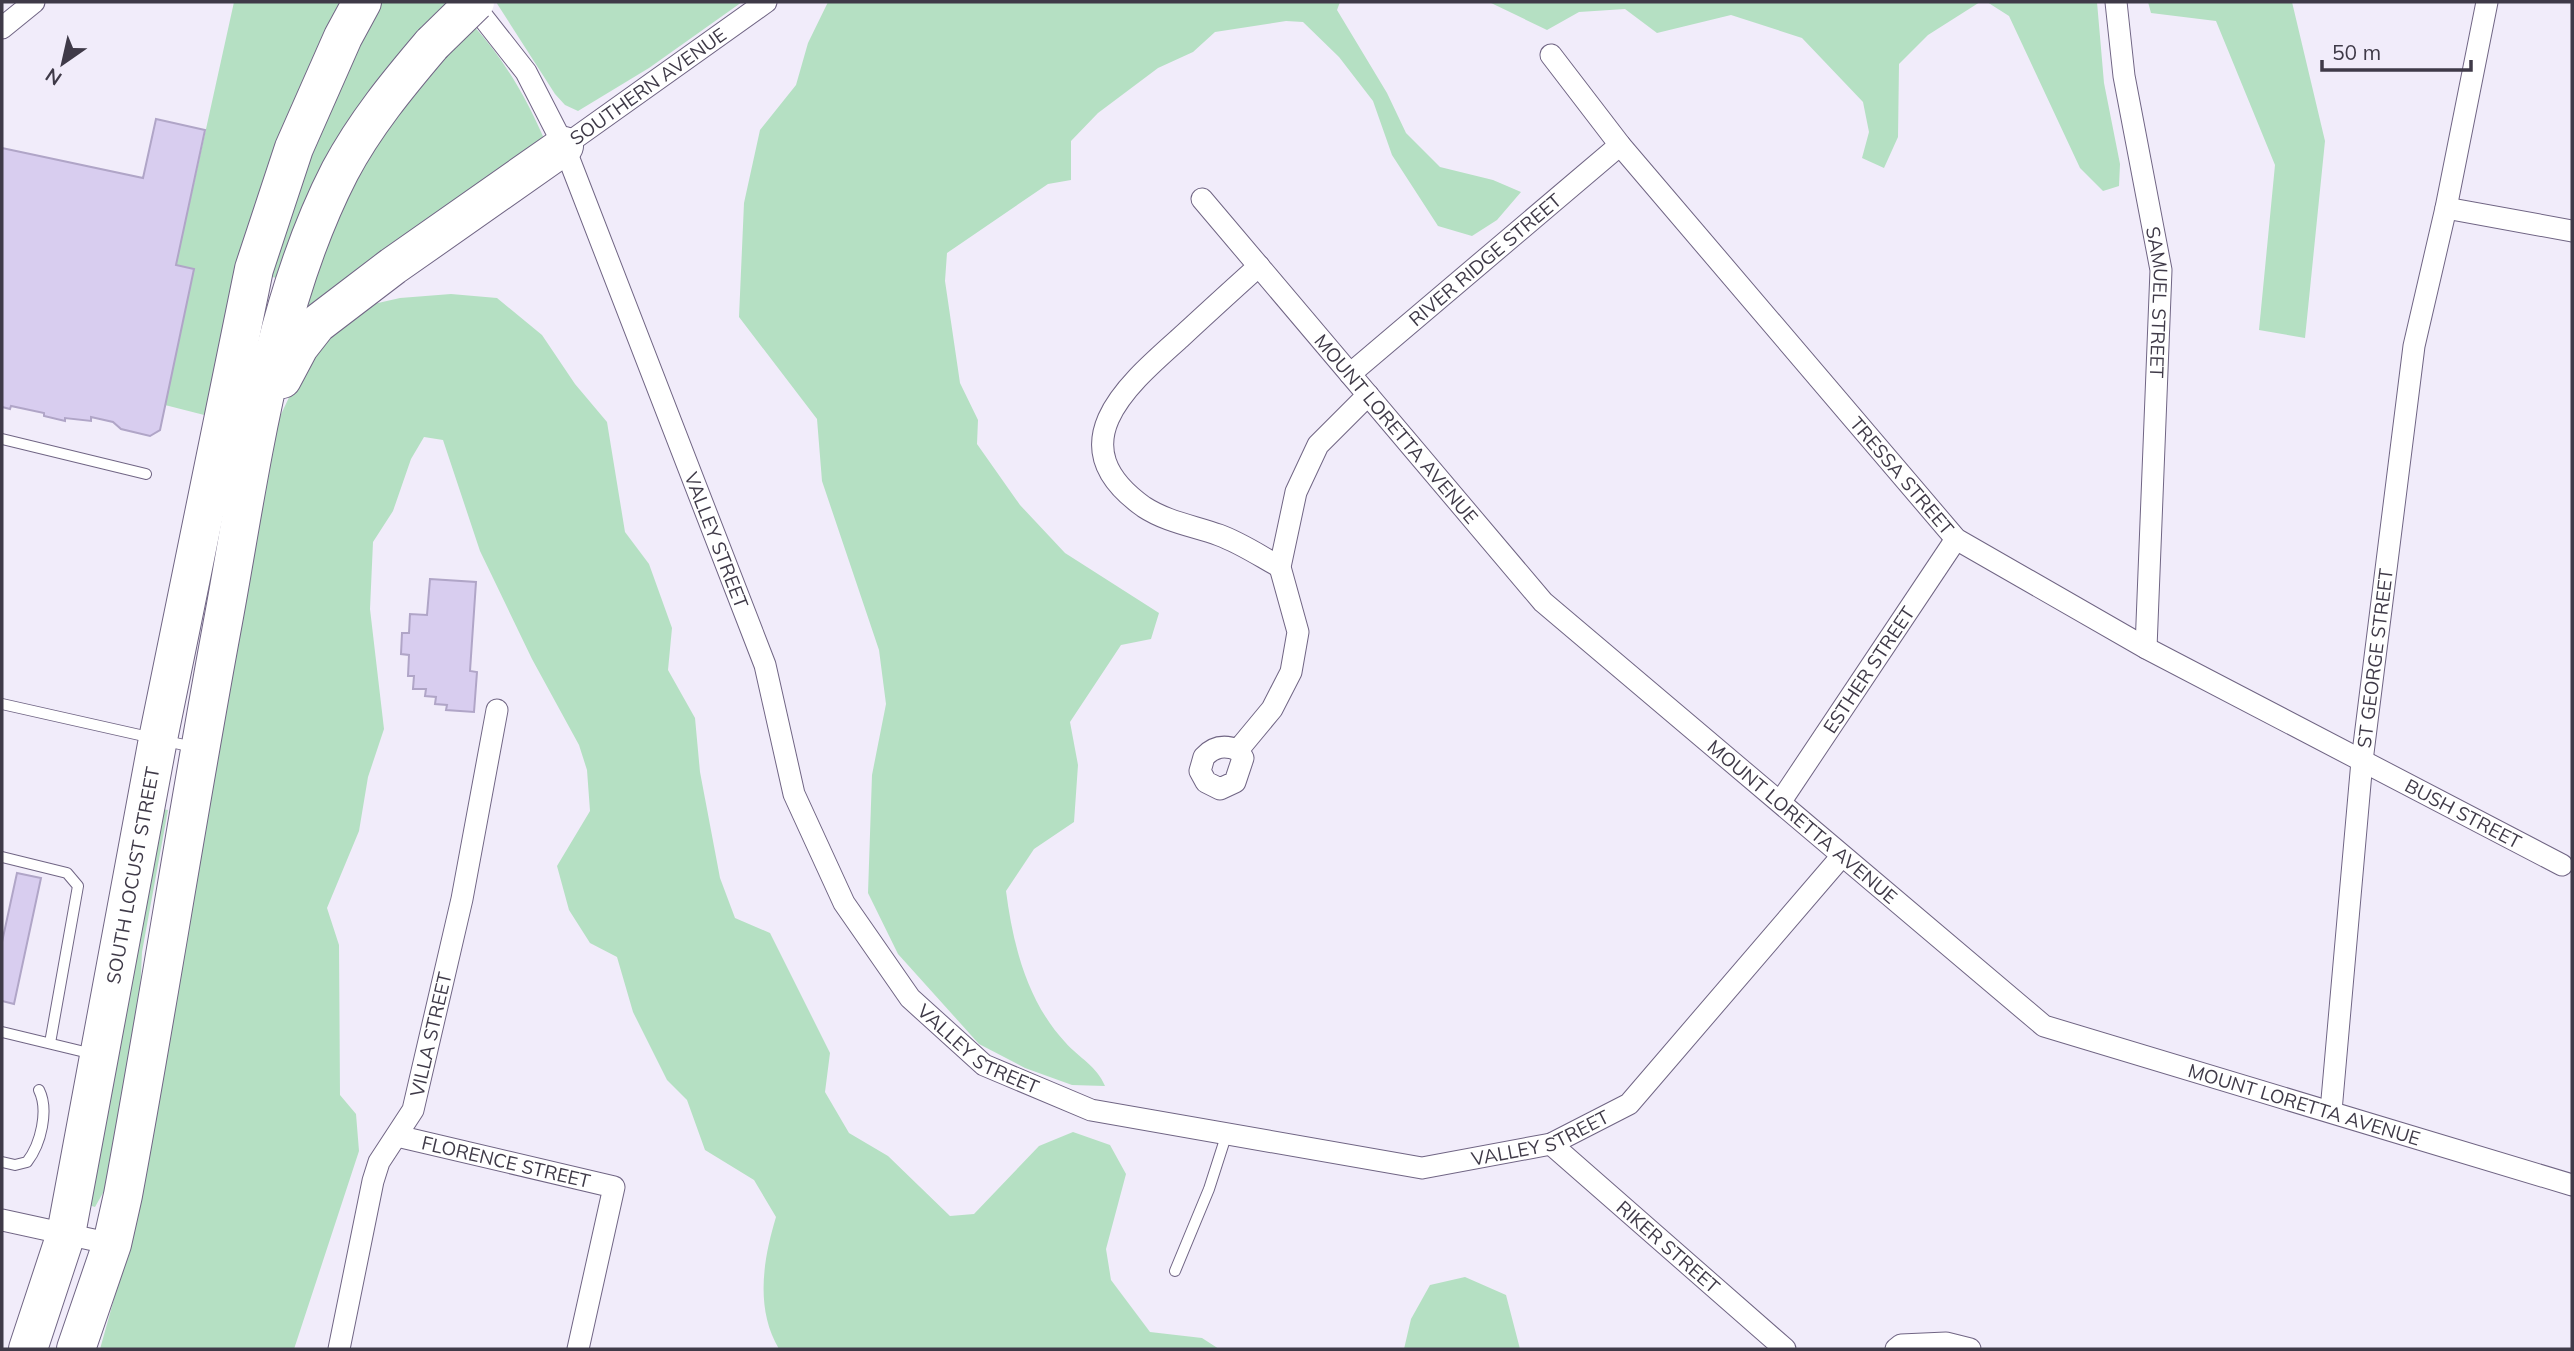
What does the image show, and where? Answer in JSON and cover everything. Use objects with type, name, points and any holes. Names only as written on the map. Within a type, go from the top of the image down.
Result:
[{"type":"highway","name":"SOUTH LOCUST STREET","points":[[27,1349],[66,1234],[158,739],[229,397],[247,295],[265,229],[309,111],[362,2]]},
{"type":"highway","points":[[76,1349],[111,1244],[138,1112],[200,749],[262,415],[290,297],[323,206],[366,127],[432,44],[473,2]]},
{"type":"highway","points":[[262,415],[299,347],[317,324],[564,146]]},
{"type":"street","points":[[2,28],[34,2]]},
{"type":"street","name":"VALLEY STREET","points":[[473,2],[526,72],[564,146],[765,665],[793,794],[844,903],[909,998],[984,1065],[1091,1110],[1422,1168],[1551,1144],[1629,1104],[1841,857]]},
{"type":"street","name":"SOUTHERN AVENUE","points":[[564,146],[766,2]]},
{"type":"street","name":"SAMUEL STREET","points":[[2116,2],[2124,76],[2161,270],[2146,648]]},
{"type":"street","name":"ST GEORGE STREET","points":[[2331,1111],[2362,761],[2414,345],[2446,208],[2487,2]]},
{"type":"street","name":"TRESSA STREET","points":[[1551,55],[1620,145],[1955,539],[2146,648],[2362,761]]},
{"type":"street","name":"RIVER RIDGE STREET","points":[[1350,374],[1620,145]]},
{"type":"street","name":"MOUNT LORETTA AVENUE","points":[[1202,199],[1543,602],[1781,801],[1841,857],[2044,1026],[2572,1185]]},
{"type":"street","points":[[2446,208],[2572,232]]},
{"type":"street","points":[[1259,266],[1132,381],[1109,413],[1103,440],[1107,465],[1122,488],[1145,507],[1170,520],[1240,544],[1280,567]]},
{"type":"street","points":[[1238,750],[1272,709],[1291,672],[1298,632],[1280,567],[1296,492],[1307,466],[1333,427],[1368,395]]},
{"type":"street","name":"ESTHER STREET","points":[[1781,801],[1955,539]]},
{"type":"street","name":"VILLA STREET","points":[[339,1349],[373,1181],[379,1162],[409,1120],[416,1097],[462,899],[498,710]]},
{"type":"street","name":"BUSH STREET","points":[[2362,761],[2563,865]]},
{"type":"street","name":"FLORENCE STREET","points":[[397,1136],[614,1187],[578,1349]]},
{"type":"street","name":"RIKER STREET","points":[[1551,1144],[1785,1349]]},
{"type":"street","points":[[2,1220],[111,1244]]},
{"type":"street","points":[[1896,1349],[1901,1345],[1946,1343],[1970,1349]]},
{"type":"lane","points":[[2,439],[146,474]]},
{"type":"lane","points":[[2,704],[200,749]]},
{"type":"lane","points":[[2,857],[66,873],[78,886],[50,1043]]},
{"type":"lane","points":[[2,1032],[99,1055]]},
{"type":"lane","points":[[2,1162],[15,1165],[27,1162],[34,1153],[45,1102],[39,1090]]},
{"type":"lane","points":[[1175,1271],[1209,1189],[1227,1133]]},
{"type":"green space","points":[[234,2],[346,2],[212,417],[165,405],[194,270],[176,265]]},
{"type":"green space","points":[[378,2],[448,2],[284,279],[265,276],[275,241]]},
{"type":"green space","points":[[496,2],[742,2],[649,68],[578,111],[565,105],[555,94]]},
{"type":"green space","points":[[828,2],[1340,2],[1337,10],[1387,93],[1406,133],[1440,167],[1493,180],[1521,192],[1497,220],[1472,236],[1438,226],[1392,155],[1373,101],[1339,57],[1303,22],[1286,21],[1215,32],[1193,52],[1158,68],[1098,113],[1071,141],[1071,180],[1048,184],[947,253],[945,281],[960,383],[978,420],[977,444],[1020,505],[1065,553],[1159,613],[1151,639],[1121,645],[1070,722],[1078,765],[1074,822],[1034,849],[1006,891],[1018,952],[1031,990],[1052,1026],[1093,1068],[1105,1086],[1072,1085],[1025,1068],[979,1044],[898,954],[868,893],[872,775],[886,704],[879,650],[822,481],[817,419],[739,317],[744,203],[760,130],[796,85],[808,43]]},
{"type":"green space","points":[[1489,2],[1980,2],[1928,35],[1899,64],[1898,137],[1884,168],[1862,158],[1869,132],[1863,102],[1802,38],[1731,15],[1657,33],[1625,9],[1579,12],[1547,30]]},
{"type":"green space","points":[[1987,2],[2097,2],[2104,83],[2120,164],[2119,186],[2103,191],[2080,168],[2009,16]]},
{"type":"green space","points":[[2148,2],[2292,2],[2325,141],[2305,338],[2259,330],[2275,165],[2216,21],[2151,13]]},
{"type":"green space","points":[[472,24],[514,80],[546,143],[309,311],[305,308],[306,297],[361,164],[404,106]]},
{"type":"green space","points":[[451,294],[497,298],[542,335],[575,384],[607,422],[625,532],[649,564],[672,628],[668,670],[695,718],[700,772],[720,878],[735,918],[770,933],[830,1053],[825,1092],[849,1133],[888,1156],[950,1216],[974,1214],[1039,1146],[1073,1132],[1110,1145],[1126,1174],[1106,1249],[1111,1280],[1150,1332],[1202,1338],[1219,1349],[779,1349],[771,1334],[764,1301],[765,1267],[776,1217],[754,1180],[705,1150],[687,1100],[667,1080],[633,1012],[617,957],[590,943],[569,910],[557,866],[590,811],[587,770],[579,745],[532,659],[480,551],[443,440],[424,437],[411,459],[393,511],[373,542],[370,609],[384,729],[368,777],[359,831],[327,908],[339,945],[340,1095],[356,1114],[359,1151],[294,1349],[100,1349],[119,1281],[274,429],[303,368],[356,308],[400,298]]},
{"type":"green space","points":[[162,809],[168,810],[142,952],[140,995],[112,1177],[95,1207],[85,1204]]},
{"type":"green space","points":[[1465,1277],[1506,1295],[1520,1349],[1404,1349],[1411,1319],[1430,1285]]},
{"type":"building","points":[[156,119],[205,130],[176,265],[194,269],[160,430],[150,436],[121,429],[113,422],[91,417],[91,421],[65,418],[65,421],[44,416],[44,413],[11,406],[10,409],[2,407],[2,148],[143,178]]},
{"type":"building","points":[[430,579],[476,582],[470,671],[477,672],[474,712],[446,710],[447,705],[435,704],[436,697],[425,696],[426,689],[413,689],[414,676],[408,676],[409,655],[401,654],[402,633],[409,633],[410,614],[427,615]]},
{"type":"building","points":[[17,873],[41,878],[14,1004],[2,1001],[2,942]]}]
